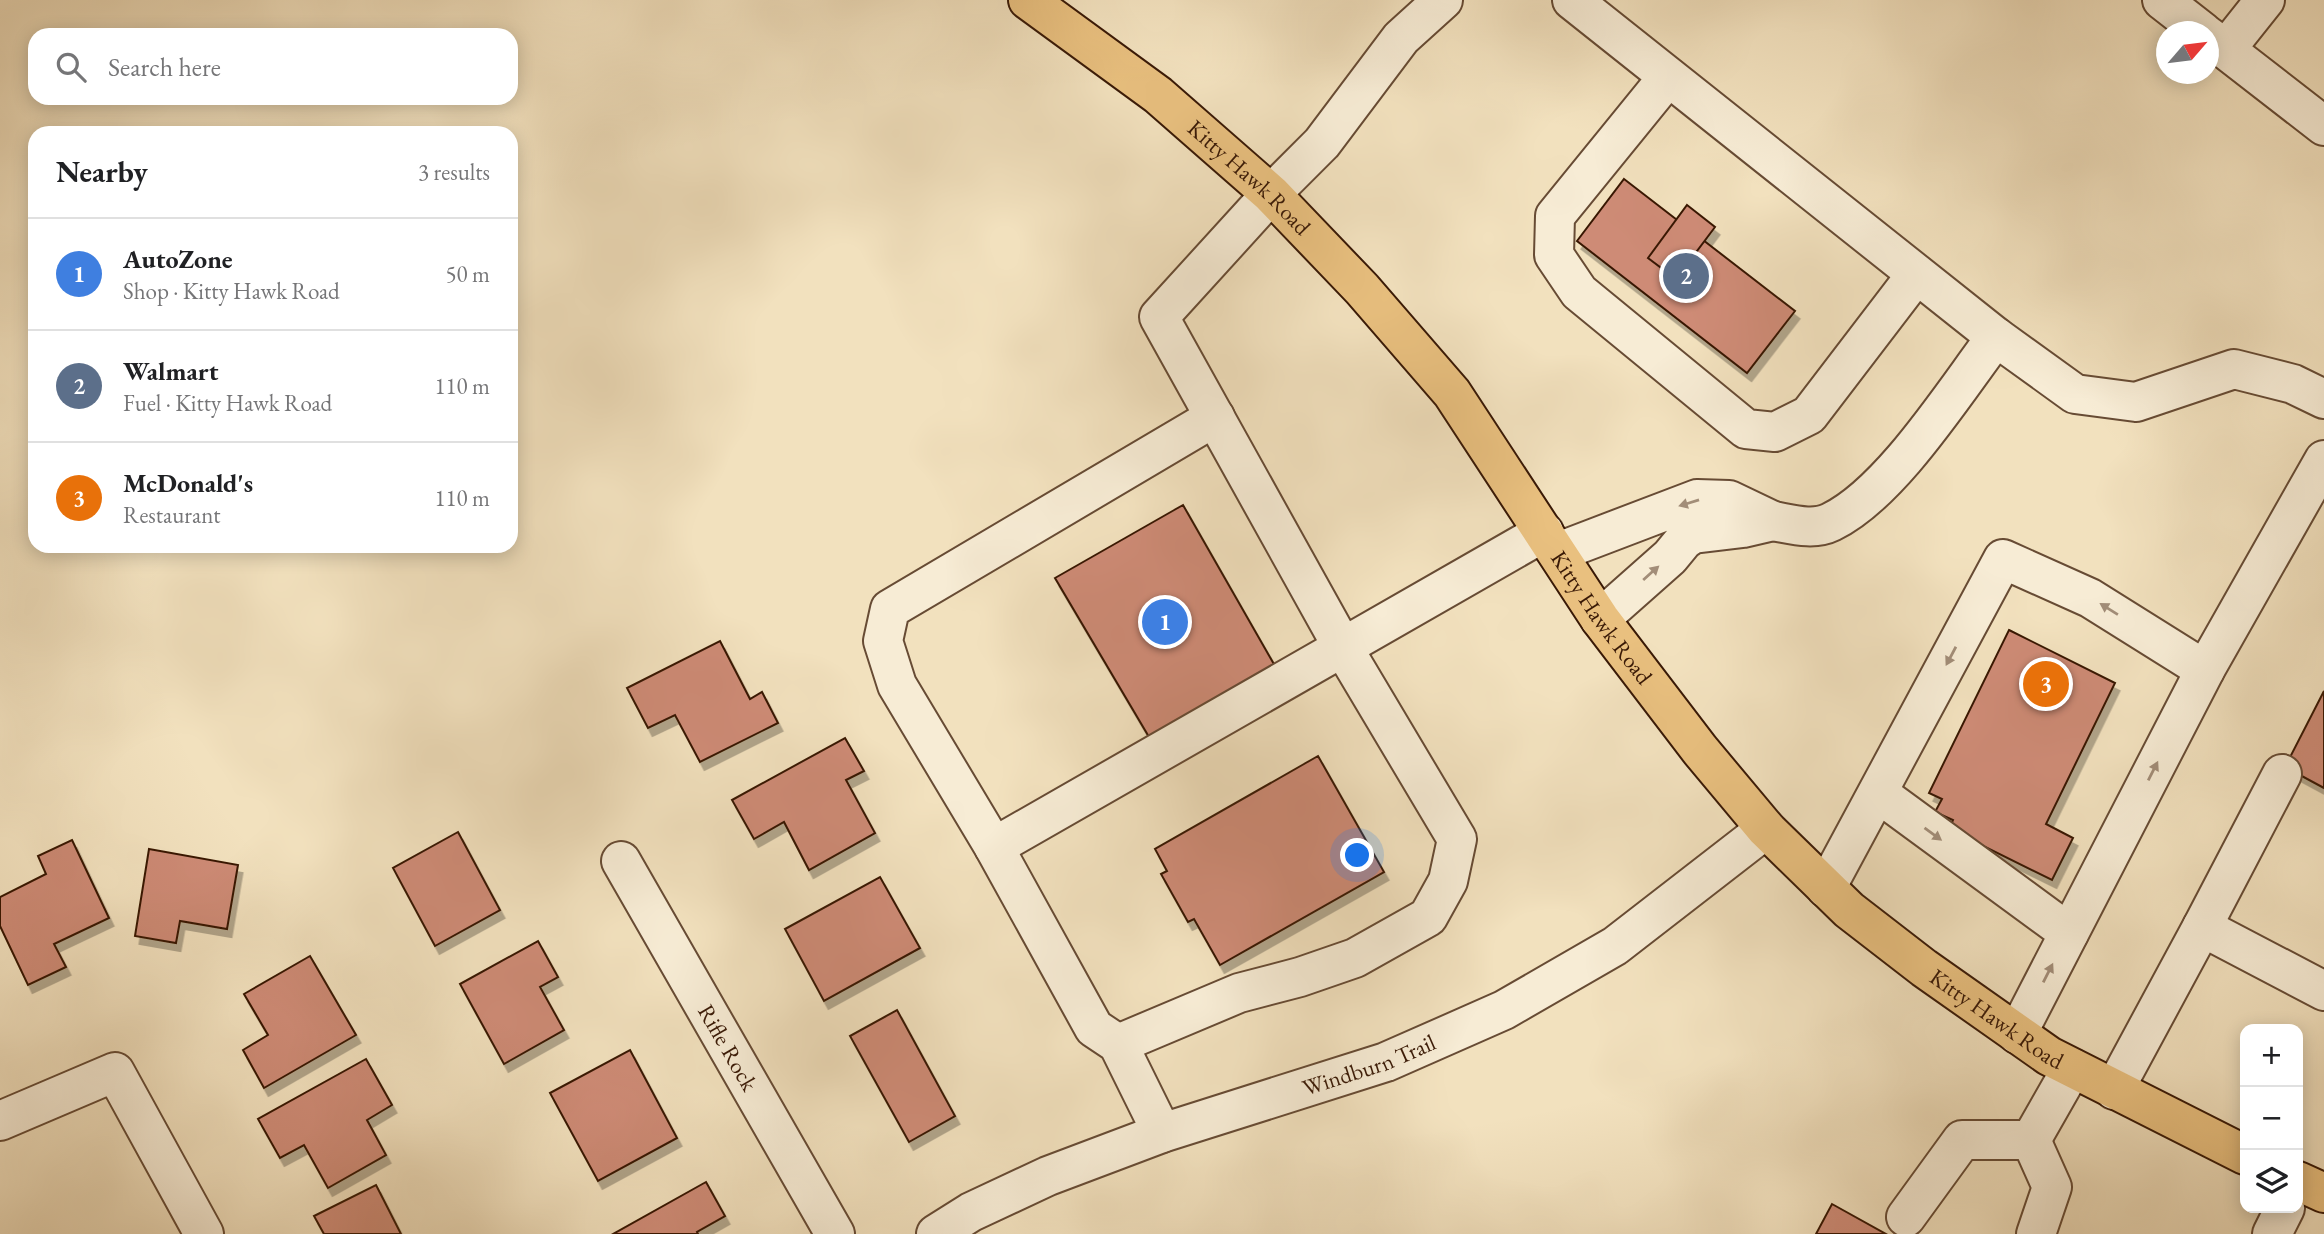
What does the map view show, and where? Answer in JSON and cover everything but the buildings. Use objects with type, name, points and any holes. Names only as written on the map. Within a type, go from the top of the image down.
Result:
[{"type":"main road","name":"Kitty Hawk Road","points":[[1028,0],[1158,95],[1271,194],[1362,289],[1452,393],[1600,619],[1700,750],[1766,829],[1849,910],[2049,1056],[2240,1153]]},
{"type":"main road","points":[[2303,1184],[2324,1193]]},
{"type":"street","points":[[1118,1044],[1239,993],[1300,977],[1356,958],[1428,916],[1448,881],[1457,839],[1342,646],[1159,317],[1271,194],[1322,144],[1401,38],[1443,0]]},
{"type":"street","points":[[1572,0],[1916,275],[2075,394],[2137,402],[2234,369],[2293,384],[2324,399]]},
{"type":"street","points":[[2162,0],[2189,21]]},
{"type":"street","points":[[2219,34],[2265,0]]},
{"type":"street","points":[[2219,44],[2324,125]]},
{"type":"street","points":[[1668,77],[1555,216],[1554,255],[1579,292],[1746,429],[1775,432],[1809,415],[1916,275]]},
{"type":"street","points":[[994,847],[1342,646],[1551,542],[1697,499],[1729,500],[1773,521],[1807,527],[1830,523],[1865,498],[1901,462],[1996,337]]},
{"type":"street","points":[[1162,1133],[1118,1044],[1094,1028],[994,847],[897,685],[883,640],[890,609],[1215,417]]},
{"type":"street","points":[[2017,1034],[2205,670],[2324,460]]},
{"type":"street","points":[[1600,619],[1693,534],[1773,521]]},
{"type":"street","points":[[1826,888],[2003,559],[2091,598],[2205,670]]},
{"type":"street","points":[[2114,1090],[2282,774]]},
{"type":"street","points":[[1878,793],[2069,933]]},
{"type":"street","name":"Windburn Trail","points":[[936,1234],[971,1212],[1048,1176],[1162,1133],[1386,1062],[1504,1010],[1615,946],[1766,829]]},
{"type":"street","name":"Rifle Rock","points":[[621,861],[835,1234]]},
{"type":"street","points":[[2202,927],[2324,991]]},
{"type":"street","points":[[2031,1140],[2072,1068]]},
{"type":"street","points":[[0,1121],[115,1072],[204,1234]]},
{"type":"street","points":[[1906,1217],[1962,1140],[2031,1140]]},
{"type":"street","points":[[2031,1140],[2052,1187],[2036,1234]]},
{"type":"street","points":[[2272,1234],[2283,1213]]},
{"type":"place","name":"Walmart","points":[[1686,276]]},
{"type":"place","name":"AutoZone","points":[[1165,622]]},
{"type":"place","name":"McDonald's","points":[[2046,684]]}]
